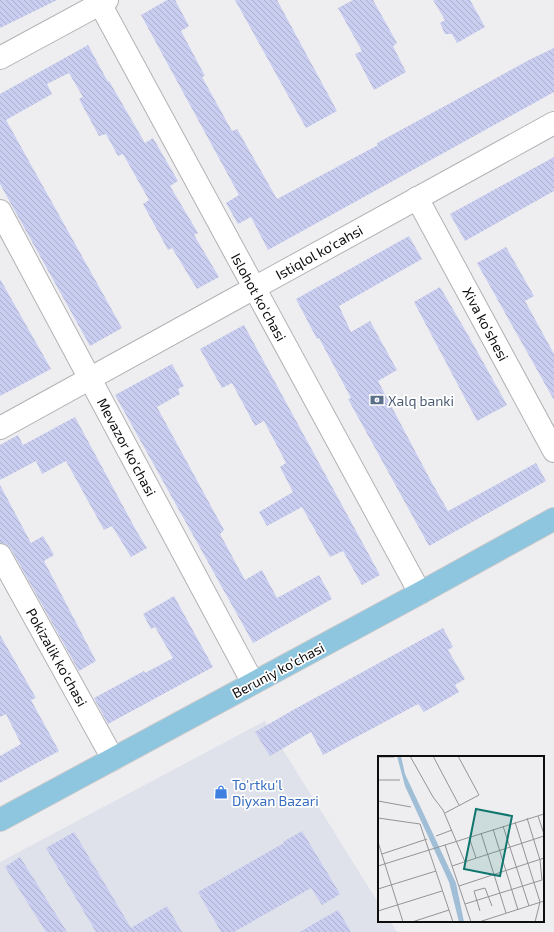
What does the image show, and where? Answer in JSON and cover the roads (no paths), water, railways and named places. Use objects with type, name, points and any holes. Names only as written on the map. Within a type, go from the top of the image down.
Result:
[{"type":"main road","name":"Beruniy ko'chasi","points":[[0,820],[554,519]]},
{"type":"street","points":[[0,58],[101,1]]},
{"type":"street","name":"Islohot ko'chasi","points":[[101,1],[420,593]]},
{"type":"street","name":"Istiqlol ko'cahsi","points":[[0,428],[554,123]]},
{"type":"street","name":"Xiva ko'shesi","points":[[417,198],[554,451]]},
{"type":"street","name":"Mevazor ko'chasi","points":[[0,211],[253,683]]},
{"type":"street","name":"Pokizalik ko'chasi","points":[[0,555],[113,759]]},
{"type":"place","name":"Xalq banki","points":[[377,400]]},
{"type":"place","name":"To'rtku'l Diyxan Bazari","points":[[221,792]]}]
